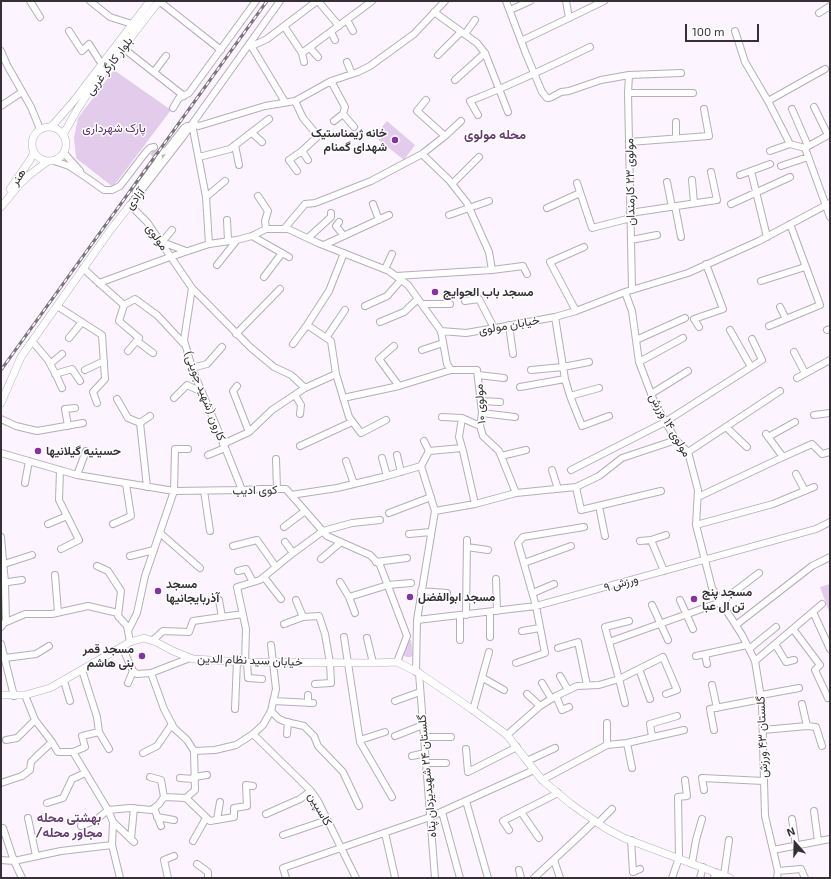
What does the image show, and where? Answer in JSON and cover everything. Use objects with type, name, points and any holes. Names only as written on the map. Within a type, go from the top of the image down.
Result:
[{"type":"main road","name":"بلوار کارگر غربی","points":[[64,134],[104,66],[132,24],[150,1]]},
{"type":"main road","name":"بلوار کارگر غربی","points":[[51,127],[104,66],[123,48],[159,1]]},
{"type":"main road","points":[[51,127],[64,134],[66,149],[57,159],[44,161],[34,152],[32,147],[33,137],[40,129],[51,127]]},
{"type":"main road","name":"هنر","points":[[1,201],[12,187],[34,152]]},
{"type":"main road","name":"هنر","points":[[1,207],[28,176],[51,161]]},
{"type":"main road","name":"آزادی","points":[[1,403],[21,357],[108,232],[130,205]]},
{"type":"main road","points":[[1,695],[25,695],[50,688],[130,642],[144,638],[152,640]]},
{"type":"main road","name":"خیابان سید نظام الدین","points":[[152,640],[193,659],[246,662],[397,662]]},
{"type":"main road","points":[[397,662],[417,672],[507,735],[542,780],[571,804],[605,828],[631,840],[703,867],[715,875],[727,877]]},
{"type":"street","points":[[30,1],[40,17]]},
{"type":"street","points":[[159,1],[221,50]]},
{"type":"street","points":[[172,108],[179,98],[189,93],[256,1]]},
{"type":"street","name":"آزادی","points":[[130,205],[251,45],[280,1]]},
{"type":"street","points":[[285,102],[251,45],[267,39],[318,1],[339,26]]},
{"type":"street","points":[[302,53],[372,1]]},
{"type":"street","points":[[130,205],[130,199],[158,162],[160,154],[167,150],[184,128],[192,124],[199,126],[265,106],[296,101],[331,81],[358,72],[370,66],[414,34],[444,1]]},
{"type":"street","points":[[506,1],[542,92],[547,98],[561,92],[569,92],[601,80],[629,75],[680,73]]},
{"type":"street","points":[[510,10],[530,1]]},
{"type":"street","points":[[566,1],[569,18]]},
{"type":"street","points":[[521,41],[604,1]]},
{"type":"street","points":[[92,2],[110,17],[132,24]]},
{"type":"street","points":[[819,13],[830,6]]},
{"type":"street","points":[[434,12],[477,42],[485,53],[508,112]]},
{"type":"street","points":[[347,20],[353,31]]},
{"type":"street","points":[[438,55],[475,20]]},
{"type":"street","points":[[284,26],[302,53],[304,62]]},
{"type":"street","points":[[69,31],[82,50],[89,44],[104,66]]},
{"type":"street","points":[[735,31],[745,62],[768,101],[790,144]]},
{"type":"street","points":[[331,32],[335,40]]},
{"type":"street","points":[[478,115],[470,101],[500,90],[590,47]]},
{"type":"street","points":[[123,48],[184,96]]},
{"type":"street","points":[[310,48],[318,56]]},
{"type":"street","points":[[1,52],[4,66],[31,107],[40,129]]},
{"type":"street","points":[[455,80],[485,53]]},
{"type":"street","points":[[154,72],[166,56]]},
{"type":"street","points":[[347,62],[352,74]]},
{"type":"street","points":[[768,101],[825,68]]},
{"type":"street","name":"مولوی ۲۳ کارمندان","points":[[629,75],[628,93],[632,290]]},
{"type":"street","points":[[331,81],[345,107],[343,114],[334,121]]},
{"type":"street","points":[[1,106],[22,92]]},
{"type":"street","points":[[628,93],[693,93]]},
{"type":"street","points":[[426,100],[417,111],[446,136]]},
{"type":"street","points":[[296,101],[303,118],[318,136],[302,151],[289,160],[297,171]]},
{"type":"street","points":[[770,151],[790,144],[807,147],[829,134],[814,107]]},
{"type":"street","points":[[629,142],[709,136],[704,108]]},
{"type":"street","points":[[792,109],[807,147],[808,157],[828,204],[830,217]]},
{"type":"street","points":[[343,114],[354,127]]},
{"type":"street","points":[[199,156],[230,149],[269,119]]},
{"type":"street","points":[[284,229],[306,204],[315,203],[371,181],[422,154],[446,136],[461,121]]},
{"type":"street","points":[[676,122],[676,139]]},
{"type":"street","points":[[192,124],[206,197],[209,244],[252,236],[266,229],[288,229],[385,269],[396,276],[408,285],[441,331],[447,364],[451,370],[399,386],[344,398]]},
{"type":"street","points":[[252,133],[262,142]]},
{"type":"street","points":[[235,145],[240,165]]},
{"type":"street","points":[[51,161],[69,166],[104,190],[112,190],[120,186],[151,151]]},
{"type":"street","points":[[302,151],[308,160]]},
{"type":"street","points":[[64,153],[87,178]]},
{"type":"street","points":[[422,154],[452,184],[467,203],[489,252],[492,270]]},
{"type":"street","points":[[452,184],[479,157]]},
{"type":"street","points":[[780,166],[808,157]]},
{"type":"street","points":[[740,175],[770,164]]},
{"type":"street","points":[[751,171],[767,237]]},
{"type":"street","points":[[577,183],[592,228],[630,216],[674,206],[717,200],[711,172]]},
{"type":"street","points":[[731,204],[790,177]]},
{"type":"street","points":[[692,180],[694,203]]},
{"type":"street","points":[[206,197],[225,182]]},
{"type":"street","points":[[667,182],[681,237]]},
{"type":"street","points":[[547,208],[580,193]]},
{"type":"street","points":[[258,196],[268,211],[265,221],[266,229]]},
{"type":"street","points":[[449,215],[489,200]]},
{"type":"street","points":[[373,204],[380,220]]},
{"type":"street","name":"خیابان مولوی","points":[[441,331],[466,333],[554,317],[576,311],[625,292],[688,272],[767,237],[828,204]]},
{"type":"street","name":"مولوی","points":[[130,205],[147,222],[162,242],[170,257],[209,244]]},
{"type":"street","points":[[308,238],[330,217],[331,213]]},
{"type":"street","points":[[324,245],[389,216]]},
{"type":"street","points":[[227,220],[228,241]]},
{"type":"street","points":[[340,222],[336,226],[344,236]]},
{"type":"street","points":[[770,326],[820,305],[790,224]]},
{"type":"street","points":[[172,230],[162,242],[186,251]]},
{"type":"street","points":[[631,240],[657,235]]},
{"type":"street","points":[[252,236],[289,257]]},
{"type":"street","points":[[217,265],[236,240]]},
{"type":"street","points":[[576,311],[550,262],[584,247]]},
{"type":"street","points":[[264,277],[282,253]]},
{"type":"street","points":[[293,344],[329,291],[344,253]]},
{"type":"street","points":[[385,269],[392,254]]},
{"type":"street","points":[[99,283],[170,257],[192,288],[236,334],[274,367],[291,375],[304,388]]},
{"type":"street","points":[[699,327],[694,319],[723,308],[706,264]]},
{"type":"street","points":[[396,276],[492,270],[523,266],[527,274]]},
{"type":"street","points":[[761,282],[805,267]]},
{"type":"street","points":[[84,268],[124,305]]},
{"type":"street","points":[[441,281],[442,273]]},
{"type":"street","points":[[365,306],[387,296],[401,280]]},
{"type":"street","name":"کارون (شهید جوینی)","points":[[192,288],[184,340],[185,345],[192,368],[242,490]]},
{"type":"street","points":[[236,334],[280,289]]},
{"type":"street","name":"مولوی ۱۴ ورزش","points":[[625,292],[632,311],[639,362],[651,394],[655,404],[676,440],[688,452],[698,490],[696,525],[705,559]]},
{"type":"street","points":[[128,351],[140,338],[119,321],[124,305],[135,299],[157,315],[185,345]]},
{"type":"street","points":[[465,301],[478,299],[494,328]]},
{"type":"street","points":[[380,322],[404,312],[420,301],[450,304]]},
{"type":"street","points":[[57,306],[102,335],[105,379],[93,392],[97,403]]},
{"type":"street","points":[[780,307],[786,319]]},
{"type":"street","points":[[326,338],[345,310]]},
{"type":"street","points":[[554,317],[564,379],[582,426],[609,416]]},
{"type":"street","points":[[636,340],[685,318]]},
{"type":"street","points":[[69,338],[82,322]]},
{"type":"street","points":[[307,325],[330,341],[336,374],[344,398],[348,417],[361,433],[386,420]]},
{"type":"street","points":[[509,325],[513,354]]},
{"type":"street","points":[[730,330],[751,367]]},
{"type":"street","points":[[639,362],[683,338]]},
{"type":"street","points":[[571,470],[665,422],[762,360],[752,339]]},
{"type":"street","points":[[32,341],[48,360],[62,388]]},
{"type":"street","points":[[137,341],[153,353]]},
{"type":"street","points":[[422,350],[443,343]]},
{"type":"street","points":[[394,346],[379,359],[399,386]]},
{"type":"street","points":[[192,368],[207,364],[222,347]]},
{"type":"street","points":[[794,352],[805,373]]},
{"type":"street","points":[[50,364],[62,354]]},
{"type":"street","points":[[797,378],[830,360]]},
{"type":"street","points":[[86,370],[104,361]]},
{"type":"street","points":[[531,370],[563,367],[589,362]]},
{"type":"street","points":[[56,374],[72,369],[80,381]]},
{"type":"street","name":"مولوی ۱۰","points":[[451,370],[477,370],[482,413],[480,426],[483,436],[499,451],[516,493]]},
{"type":"street","points":[[651,394],[688,371]]},
{"type":"street","points":[[208,455],[249,432],[272,410],[304,388],[336,374]]},
{"type":"street","points":[[478,375],[504,378]]},
{"type":"street","points":[[520,387],[564,379]]},
{"type":"street","points":[[174,398],[187,385],[202,392]]},
{"type":"street","points":[[237,386],[233,391],[249,432]]},
{"type":"street","points":[[570,396],[599,388]]},
{"type":"street","points":[[688,452],[780,391]]},
{"type":"street","points":[[295,395],[301,405],[300,414]]},
{"type":"street","points":[[117,399],[128,418],[140,422],[150,416]]},
{"type":"street","points":[[481,401],[500,402]]},
{"type":"street","points":[[68,426],[65,409],[75,408]]},
{"type":"street","points":[[482,413],[515,417]]},
{"type":"street","points":[[814,415],[830,413]]},
{"type":"street","points":[[442,417],[462,418],[480,426]]},
{"type":"street","points":[[462,418],[458,437],[475,504]]},
{"type":"street","points":[[1,419],[16,426],[37,431],[83,423]]},
{"type":"street","points":[[140,422],[147,487]]},
{"type":"street","points":[[300,446],[352,422]]},
{"type":"street","points":[[783,457],[767,436],[796,422]]},
{"type":"street","points":[[726,427],[747,447]]},
{"type":"street","points":[[421,466],[435,511],[475,504],[516,493],[576,487],[599,476],[622,458],[676,440]]},
{"type":"street","points":[[424,441],[429,451]]},
{"type":"street","points":[[698,497],[812,444],[822,454],[830,452]]},
{"type":"street","points":[[429,451],[462,448]]},
{"type":"street","points":[[128,631],[137,613],[145,576],[174,491],[175,449],[188,449]]},
{"type":"street","points":[[501,456],[526,450]]},
{"type":"street","points":[[77,475],[86,451]]},
{"type":"street","points":[[291,495],[337,488],[421,466],[429,451]]},
{"type":"street","name":"کوی ادیب","points":[[1,453],[77,475],[174,491],[286,489],[327,536],[370,555],[380,565],[407,636]]},
{"type":"street","points":[[397,455],[401,472]]},
{"type":"street","points":[[382,458],[387,476]]},
{"type":"street","points":[[276,459],[277,489]]},
{"type":"street","points":[[25,483],[29,461]]},
{"type":"street","points":[[346,461],[354,484]]},
{"type":"street","points":[[60,470],[59,500],[79,540],[61,549]]},
{"type":"street","points":[[552,470],[558,489]]},
{"type":"street","points":[[796,474],[805,491]]},
{"type":"street","points":[[113,524],[131,516],[126,484]]},
{"type":"street","points":[[576,487],[581,510],[661,491]]},
{"type":"street","points":[[696,525],[773,504],[814,487]]},
{"type":"street","points":[[204,491],[210,531]]},
{"type":"street","points":[[389,513],[431,497]]},
{"type":"street","points":[[599,506],[605,536]]},
{"type":"street","points":[[284,527],[305,511]]},
{"type":"street","name":"گلستان ۲۴ شهیدیزدان پناه","points":[[435,511],[421,590],[416,636],[417,672],[423,725],[435,878]]},
{"type":"street","points":[[48,524],[67,516]]},
{"type":"street","points":[[262,679],[248,678],[246,662],[246,628],[237,587],[260,580],[323,531],[352,523],[380,520]]},
{"type":"street","name":"ورزش ۹","points":[[417,620],[536,606],[816,529],[830,522]]},
{"type":"street","points":[[516,663],[545,653],[533,593],[518,543],[523,537],[584,527]]},
{"type":"street","points":[[409,534],[432,532]]},
{"type":"street","points":[[160,533],[200,568]]},
{"type":"street","points":[[640,541],[651,540],[666,535]]},
{"type":"street","points":[[1,537],[4,564],[2,626],[25,614],[52,614],[88,606],[118,613]]},
{"type":"street","points":[[233,546],[257,540],[276,567]]},
{"type":"street","points":[[651,540],[664,571]]},
{"type":"street","points":[[285,542],[293,553]]},
{"type":"street","points":[[321,560],[341,542]]},
{"type":"street","points":[[460,640],[467,544],[488,550]]},
{"type":"street","points":[[524,563],[571,546]]},
{"type":"street","points":[[130,556],[154,550]]},
{"type":"street","points":[[4,564],[32,555]]},
{"type":"street","points":[[736,625],[812,566],[830,557]]},
{"type":"street","points":[[376,562],[407,558]]},
{"type":"street","name":"گلستان ۴۳ ورزش","points":[[705,559],[712,588],[742,635],[755,661],[761,697],[765,816],[778,875]]},
{"type":"street","points":[[97,566],[108,571],[121,591],[118,616],[127,626],[130,642]]},
{"type":"street","points":[[238,571],[246,569],[253,582]]},
{"type":"street","points":[[609,642],[721,602],[759,573]]},
{"type":"street","points":[[55,575],[58,612]]},
{"type":"street","points":[[264,577],[281,598]]},
{"type":"street","points":[[490,637],[496,579]]},
{"type":"street","points":[[3,583],[22,580]]},
{"type":"street","points":[[340,582],[350,597],[355,613]]},
{"type":"street","points":[[350,597],[388,585],[411,583]]},
{"type":"street","points":[[533,593],[554,584]]},
{"type":"street","points":[[421,590],[447,593]]},
{"type":"street","points":[[219,600],[222,617]]},
{"type":"street","points":[[296,600],[303,617]]},
{"type":"street","points":[[680,600],[693,628]]},
{"type":"street","points":[[755,661],[822,604]]},
{"type":"street","points":[[652,605],[668,640]]},
{"type":"street","points":[[813,612],[830,649]]},
{"type":"street","points":[[152,640],[163,631],[189,632],[192,621],[243,614]]},
{"type":"street","points":[[284,624],[303,617],[319,616],[325,634],[332,683],[315,684]]},
{"type":"street","points":[[625,704],[605,627],[629,621]]},
{"type":"street","points":[[696,656],[748,647],[776,627]]},
{"type":"street","points":[[522,631],[540,628]]},
{"type":"street","points":[[793,629],[820,665],[815,670],[828,698]]},
{"type":"street","points":[[397,662],[407,636],[416,636]]},
{"type":"street","points":[[344,637],[360,740],[392,797]]},
{"type":"street","points":[[366,638],[373,663]]},
{"type":"street","points":[[558,648],[578,642],[587,685]]},
{"type":"street","points":[[1,644],[14,696]]},
{"type":"street","points":[[775,644],[786,662],[794,660]]},
{"type":"street","points":[[194,751],[215,750],[236,745],[253,734],[263,725],[271,711],[276,689],[271,645]]},
{"type":"street","points":[[5,658],[36,654],[49,646]]},
{"type":"street","points":[[122,647],[133,671],[137,674],[151,673],[190,658]]},
{"type":"street","points":[[473,710],[489,652]]},
{"type":"street","points":[[705,654],[707,664]]},
{"type":"street","points":[[507,735],[540,706],[568,690],[577,686],[598,685],[619,679],[663,657],[677,690],[666,694]]},
{"type":"street","points":[[235,709],[237,661]]},
{"type":"street","points":[[639,669],[650,699]]},
{"type":"street","points":[[82,670],[97,717],[99,732],[109,749]]},
{"type":"street","points":[[128,683],[133,671]]},
{"type":"street","points":[[151,673],[164,709],[174,728],[187,740],[194,751],[195,790],[186,798]]},
{"type":"street","points":[[560,676],[568,690]]},
{"type":"street","points":[[483,678],[504,690]]},
{"type":"street","points":[[64,681],[70,701]]},
{"type":"street","points":[[542,683],[554,697],[562,710],[569,707]]},
{"type":"street","points":[[712,685],[717,708]]},
{"type":"street","points":[[714,730],[710,709],[799,688]]},
{"type":"street","points":[[395,701],[420,692]]},
{"type":"street","points":[[527,694],[540,706]]},
{"type":"street","points":[[25,695],[35,720],[58,752],[73,752],[85,747],[82,736],[99,732]]},
{"type":"street","points":[[273,701],[310,703],[308,695]]},
{"type":"street","points":[[802,704],[807,726]]},
{"type":"street","points":[[271,711],[280,719],[304,726],[314,736],[318,746],[342,772],[359,806]]},
{"type":"street","points":[[652,737],[650,724],[677,716]]},
{"type":"street","points":[[6,740],[17,738],[35,720]]},
{"type":"street","points":[[287,734],[288,722]]},
{"type":"street","points":[[607,723],[607,746]]},
{"type":"street","points":[[143,753],[157,746],[172,724]]},
{"type":"street","points":[[395,736],[423,725]]},
{"type":"street","points":[[763,730],[816,726],[822,746]]},
{"type":"street","points":[[542,780],[607,746],[684,730]]},
{"type":"street","points":[[360,740],[385,732]]},
{"type":"street","name":"کاسپین","points":[[253,734],[311,791],[318,801],[356,878]]},
{"type":"street","points":[[424,737],[451,737]]},
{"type":"street","points":[[1,783],[22,776],[30,770],[31,762],[52,742]]},
{"type":"street","points":[[627,743],[632,768]]},
{"type":"street","points":[[466,749],[468,772],[517,747]]},
{"type":"street","points":[[527,761],[555,748]]},
{"type":"street","points":[[73,752],[108,810],[113,822],[133,841],[134,808]]},
{"type":"street","points":[[412,756],[425,753]]},
{"type":"street","points":[[426,763],[446,763]]},
{"type":"street","points":[[286,878],[283,868],[430,817],[534,770]]},
{"type":"street","points":[[47,803],[63,798],[72,779],[85,773]]},
{"type":"street","points":[[180,778],[194,778],[207,775]]},
{"type":"street","points":[[81,826],[96,820],[108,810],[134,808],[152,810],[164,797],[161,780],[150,777]]},
{"type":"street","points":[[704,790],[702,778],[764,781]]},
{"type":"street","points":[[672,878],[679,858],[678,797],[687,796],[685,780]]},
{"type":"street","points":[[164,797],[186,798],[210,822],[234,817],[234,808],[247,806],[246,785],[253,786]]},
{"type":"street","points":[[266,814],[300,799],[311,791]]},
{"type":"street","points":[[509,830],[503,821],[558,793]]},
{"type":"street","points":[[466,801],[488,878]]},
{"type":"street","points":[[217,820],[220,802]]},
{"type":"street","points":[[154,808],[161,826]]},
{"type":"street","points":[[534,878],[575,840],[612,809]]},
{"type":"street","points":[[814,811],[818,842]]},
{"type":"street","points":[[442,812],[460,878]]},
{"type":"street","points":[[520,812],[539,838]]},
{"type":"street","points":[[157,817],[174,820]]},
{"type":"street","points":[[28,818],[36,856]]},
{"type":"street","points":[[193,841],[206,818]]},
{"type":"street","points":[[792,819],[796,846]]},
{"type":"street","points":[[282,835],[327,820]]},
{"type":"street","points":[[692,863],[696,840],[702,820]]},
{"type":"street","points":[[113,822],[112,845],[120,878]]},
{"type":"street","points":[[3,828],[22,878]]},
{"type":"street","points":[[385,833],[395,877]]},
{"type":"street","points":[[773,850],[830,839]]},
{"type":"street","points":[[631,840],[633,872],[640,869]]},
{"type":"street","points":[[727,877],[729,840]]},
{"type":"street","points":[[1,860],[14,860],[61,851],[112,845]]},
{"type":"street","points":[[168,878],[164,860],[174,856]]},
{"type":"street","points":[[554,860],[560,878]]},
{"type":"street","points":[[197,864],[208,872],[208,878]]},
{"type":"street","points":[[700,878],[703,867]]},
{"type":"street","points":[[778,875],[801,869],[805,878]]},
{"type":"street","points":[[519,870],[521,878]]},
{"type":"green space","name":"پارک شهرداری","points":[[114,70],[171,110],[113,187],[76,158],[74,138],[78,118]]},
{"type":"green space","name":"خانه ژیمناستیک شهدای گمنام","points":[[387,121],[415,145],[404,160],[374,136]]},
{"type":"green space","points":[[830,584],[830,614],[820,587]]},
{"type":"green space","points":[[409,639],[411,640],[413,655],[411,657],[406,657],[403,655]]},
{"type":"tunnel","points":[[152,152],[159,157]]},
{"type":"railway","points":[[1,370],[267,1]]},
{"type":"place","name":"خانه ژیمناستیک شهدای گمنام","points":[[395,140]]},
{"type":"place","name":"مسجد باب الحوایج","points":[[435,292]]},
{"type":"place","name":"حسینیه گیلانیها","points":[[38,451]]},
{"type":"place","name":"مسجد آذربایجانیها","points":[[158,591]]},
{"type":"place","name":"مسجد ابوالفضل","points":[[410,597]]},
{"type":"place","name":"مسجد پنج تن ال عبا","points":[[694,599]]},
{"type":"place","name":"مسجد قمر بنی هاشم","points":[[142,656]]},
{"type":"district","name":"محله مولوی","points":[[495,135]]},
{"type":"district","name":"بهشتی محله /مجاور محله","points":[[69,826]]}]
